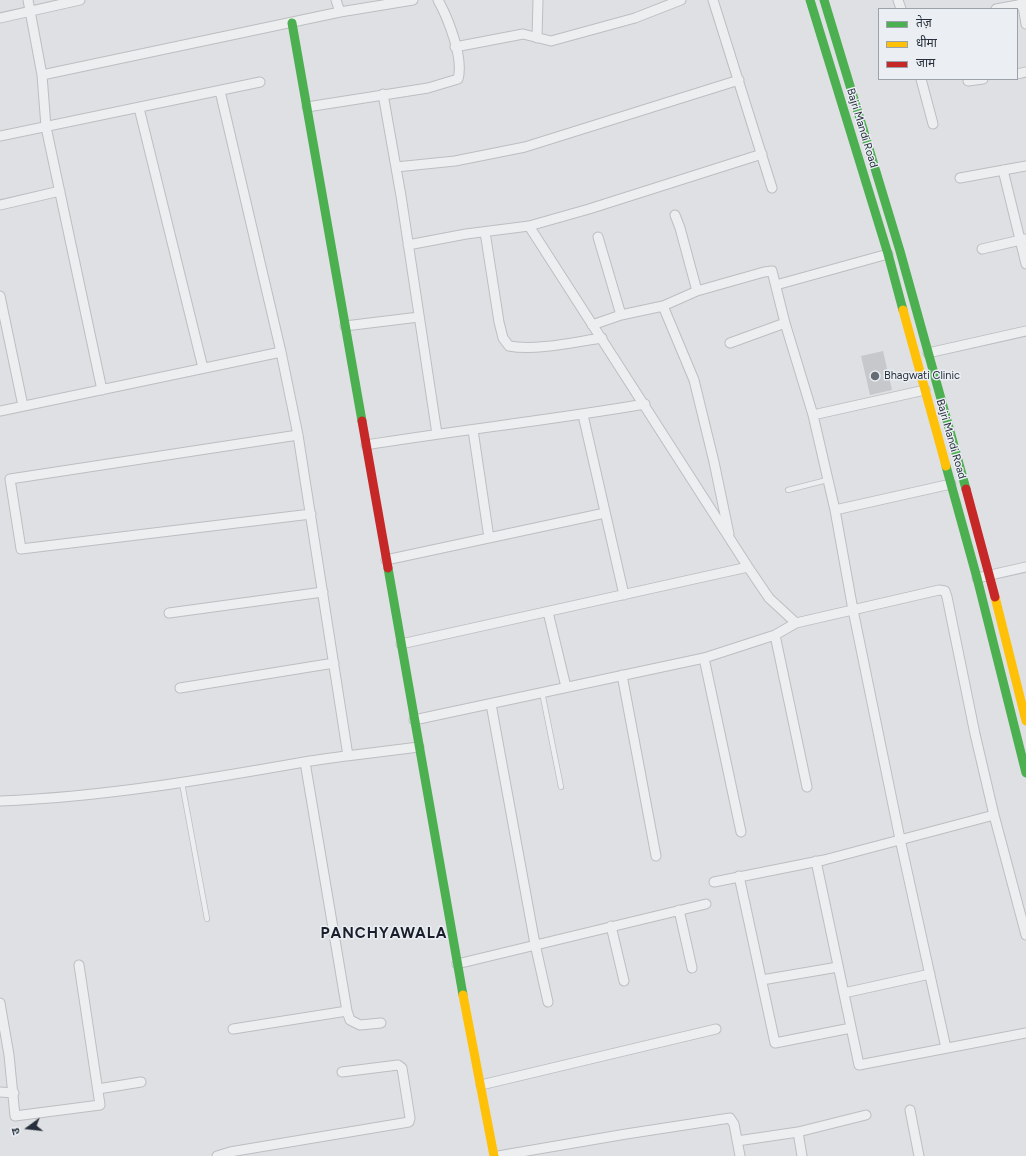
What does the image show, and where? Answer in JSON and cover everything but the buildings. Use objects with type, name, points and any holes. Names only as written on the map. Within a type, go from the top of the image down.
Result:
[{"type":"street","points":[[28,0],[42,76],[46,127],[102,390]]},
{"type":"street","points":[[0,18],[80,0]]},
{"type":"street","points":[[336,0],[340,12]]},
{"type":"street","points":[[42,76],[340,12],[413,0]]},
{"type":"street","points":[[306,107],[428,88],[458,79],[460,72],[455,47],[445,14],[438,0]]},
{"type":"street","points":[[537,38],[538,0]]},
{"type":"street","points":[[455,47],[523,34],[551,41],[576,36],[635,18],[680,0]]},
{"type":"street","points":[[713,0],[772,188]]},
{"type":"street","name":"Bajri Mandi Road","points":[[810,0],[888,254],[977,578],[1026,773]]},
{"type":"street","points":[[824,0],[900,251],[990,575],[1026,721]]},
{"type":"street","points":[[1000,8],[1022,2],[1026,24]]},
{"type":"street","points":[[292,23],[457,964],[494,1156]]},
{"type":"street","points":[[396,167],[455,161],[525,147],[738,80]]},
{"type":"street","points":[[921,80],[933,124]]},
{"type":"street","points":[[968,81],[975,80]]},
{"type":"street","points":[[0,136],[260,82]]},
{"type":"street","points":[[220,91],[281,352],[298,435],[348,756]]},
{"type":"street","points":[[383,94],[396,167],[437,434]]},
{"type":"street","points":[[139,108],[203,368]]},
{"type":"street","points":[[408,246],[484,232],[529,226],[589,210],[762,154]]},
{"type":"street","points":[[960,178],[1026,166]]},
{"type":"street","points":[[1003,170],[1023,240],[1026,264]]},
{"type":"street","points":[[0,206],[60,192]]},
{"type":"street","points":[[674,216],[680,228],[697,290]]},
{"type":"street","points":[[529,226],[592,325],[645,404],[691,481],[748,567],[769,598],[796,623]]},
{"type":"street","points":[[484,232],[499,322],[503,338],[509,346],[518,348],[602,338]]},
{"type":"street","points":[[598,237],[621,315]]},
{"type":"street","points":[[982,249],[1023,240]]},
{"type":"street","points":[[776,285],[888,254]]},
{"type":"street","points":[[592,325],[621,315],[663,306],[697,290],[772,271],[785,323],[813,415],[827,480],[836,510],[853,610],[900,839],[946,1048]]},
{"type":"street","points":[[0,296],[23,406]]},
{"type":"street","points":[[663,306],[694,380],[714,462],[730,540]]},
{"type":"street","points":[[345,326],[419,317]]},
{"type":"street","points":[[730,343],[785,323]]},
{"type":"street","points":[[928,353],[1026,331]]},
{"type":"street","points":[[0,411],[281,352]]},
{"type":"street","points":[[813,415],[925,390]]},
{"type":"street","points":[[366,445],[583,415],[645,404]]},
{"type":"street","points":[[583,415],[624,595]]},
{"type":"street","points":[[473,430],[488,538]]},
{"type":"street","points":[[298,435],[10,479],[21,549],[311,514]]},
{"type":"street","points":[[836,510],[951,484]]},
{"type":"street","points":[[386,560],[605,512]]},
{"type":"street","points":[[401,644],[748,567]]},
{"type":"street","points":[[977,578],[1026,567]]},
{"type":"street","points":[[414,720],[704,658],[775,635],[796,623],[939,590],[945,591],[994,816],[1026,935]]},
{"type":"street","points":[[169,613],[323,592]]},
{"type":"street","points":[[548,612],[566,687]]},
{"type":"street","points":[[775,635],[807,787]]},
{"type":"street","points":[[704,658],[741,832]]},
{"type":"street","points":[[180,688],[334,663]]},
{"type":"street","points":[[622,675],[656,856]]},
{"type":"street","points":[[491,704],[535,944],[548,1002]]},
{"type":"street","points":[[0,801],[36,799],[182,783],[305,762],[419,747]]},
{"type":"street","points":[[305,762],[347,1011],[350,1020],[360,1025],[381,1023]]},
{"type":"street","points":[[714,882],[816,861],[994,816]]},
{"type":"street","points":[[816,861],[859,1065],[1026,1033]]},
{"type":"street","points":[[739,876],[775,1043],[851,1028]]},
{"type":"street","points":[[457,964],[706,904]]},
{"type":"street","points":[[679,910],[692,968]]},
{"type":"street","points":[[611,926],[624,981]]},
{"type":"street","points":[[0,1003],[14,1093],[15,1116],[100,1105],[79,965]]},
{"type":"street","points":[[762,980],[838,967]]},
{"type":"street","points":[[844,993],[930,974]]},
{"type":"street","points":[[233,1029],[347,1011]]},
{"type":"street","points":[[481,1085],[716,1029]]},
{"type":"street","points":[[217,1156],[230,1152],[409,1122],[410,1118],[402,1068],[398,1065],[342,1072]]},
{"type":"street","points":[[98,1089],[141,1082]]},
{"type":"street","points":[[0,1092],[14,1093]]},
{"type":"street","points":[[910,1110],[919,1156]]},
{"type":"street","points":[[737,1141],[798,1132],[866,1115]]},
{"type":"street","points":[[498,1156],[730,1118],[734,1124],[740,1156]]},
{"type":"street","points":[[798,1132],[802,1156]]},
{"type":"lane","points":[[788,490],[827,480]]},
{"type":"lane","points":[[542,692],[561,787]]},
{"type":"lane","points":[[182,783],[207,919]]},
{"type":"traffic: fast","points":[[810,0],[888,254],[903,310]]},
{"type":"traffic: fast","points":[[824,0],[900,251],[966,489]]},
{"type":"traffic: fast","points":[[292,23],[362,421]]},
{"type":"traffic: fast","points":[[946,466],[977,578],[1026,773]]},
{"type":"traffic: fast","points":[[388,568],[463,995]]},
{"type":"traffic: slow","points":[[903,310],[946,466]]},
{"type":"traffic: slow","points":[[995,597],[1026,721]]},
{"type":"traffic: slow","points":[[463,995],[494,1156]]},
{"type":"traffic: jam","points":[[362,421],[388,568]]},
{"type":"traffic: jam","points":[[966,489],[995,597]]},
{"type":"place","name":"Bhagwati Clinic","points":[[875,376]]},
{"type":"district","name":"PANCHYAWALA","points":[[384,934]]}]
